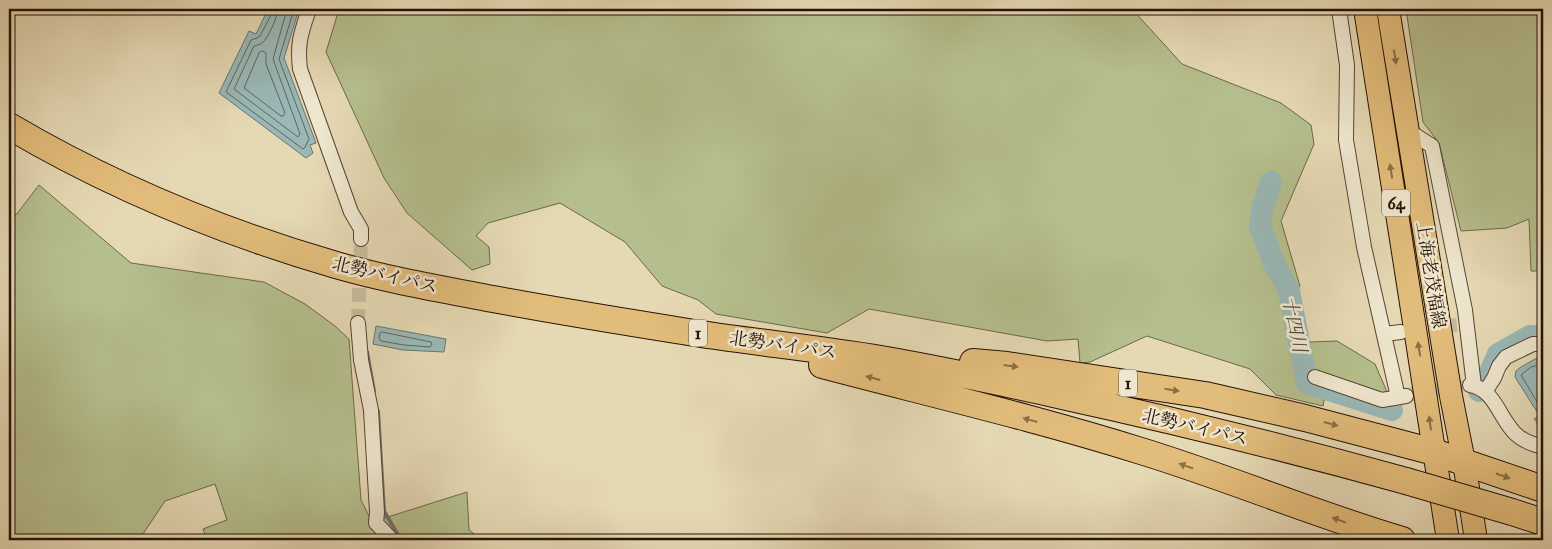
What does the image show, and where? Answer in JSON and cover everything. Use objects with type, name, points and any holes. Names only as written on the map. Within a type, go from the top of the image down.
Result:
[{"type":"highway","name":"北勢バイパス","points":[[9,126],[114,182],[264,242],[339,266],[419,285],[522,304],[702,334],[881,359],[1001,382],[1311,455],[1543,522]]},
{"type":"highway","name":"1","points":[[702,334],[1007,365],[1205,395],[1305,418],[1434,452],[1543,489]]},
{"type":"highway","name":"1","points":[[702,334],[1141,451],[1246,486],[1352,525],[1402,540]]},
{"type":"main road","name":"上海老茂福線","points":[[1365,9],[1448,540]]},
{"type":"main road","name":"上海老茂福線","points":[[1388,9],[1476,540]]},
{"type":"street","points":[[309,9],[299,40],[300,69],[351,212],[361,229],[361,239]]},
{"type":"street","points":[[1315,377],[1382,400],[1403,396],[1384,334],[1364,247],[1346,140],[1347,65],[1340,9]]},
{"type":"street","points":[[1407,130],[1432,146],[1462,324],[1478,388],[1516,436],[1543,446]]},
{"type":"street","points":[[358,322],[361,360],[372,410],[376,523],[392,540]]},
{"type":"street","points":[[1384,334],[1401,332]]},
{"type":"street","points":[[1478,388],[1494,378],[1499,366],[1506,357],[1533,344],[1543,344]]},
{"type":"green space","points":[[339,9],[1132,9],[1182,64],[1281,103],[1311,125],[1314,144],[1281,221],[1300,286],[1295,293],[1296,329],[1309,342],[1337,341],[1375,364],[1393,406],[1325,395],[1323,406],[1276,395],[1250,369],[1147,336],[1090,362],[1080,363],[1078,339],[1047,341],[869,309],[827,333],[716,314],[698,300],[662,286],[625,242],[560,203],[488,223],[476,236],[489,247],[490,264],[472,270],[407,213],[384,178],[326,52]]},
{"type":"green space","points":[[1406,9],[1543,9],[1543,271],[1531,271],[1529,219],[1507,228],[1461,231],[1439,143],[1423,122]]},
{"type":"green space","points":[[39,185],[131,263],[264,282],[305,304],[335,326],[349,339],[361,500],[372,522],[467,492],[469,530],[482,540],[207,540],[203,529],[227,520],[215,484],[165,501],[139,540],[9,540],[9,214],[16,215]]},
{"type":"water","points":[[268,9],[299,9],[284,58],[316,143],[310,145],[313,153],[306,158],[219,93],[249,31],[256,34]]},
{"type":"water","points":[[376,326],[446,339],[444,352],[403,350],[373,344]]},
{"type":"water","points":[[1535,359],[1543,359],[1543,429],[1534,419],[1539,415],[1515,377],[1516,371]]},
{"type":"waterway","name":"十四川","points":[[1271,182],[1262,210],[1260,226],[1274,263],[1289,291],[1307,383],[1392,410]]},
{"type":"waterway","name":"十四川","points":[[1479,391],[1485,383],[1498,354],[1530,336],[1543,336]]},
{"type":"waterway","points":[[367,352],[374,391]]},
{"type":"waterway","points":[[378,411],[384,511],[401,540]]},
{"type":"tunnel","points":[[358,323],[361,239]]},
{"type":"tunnel","points":[[1408,331],[1457,325]]},
{"type":"tunnel","points":[[1407,395],[1470,385]]}]
